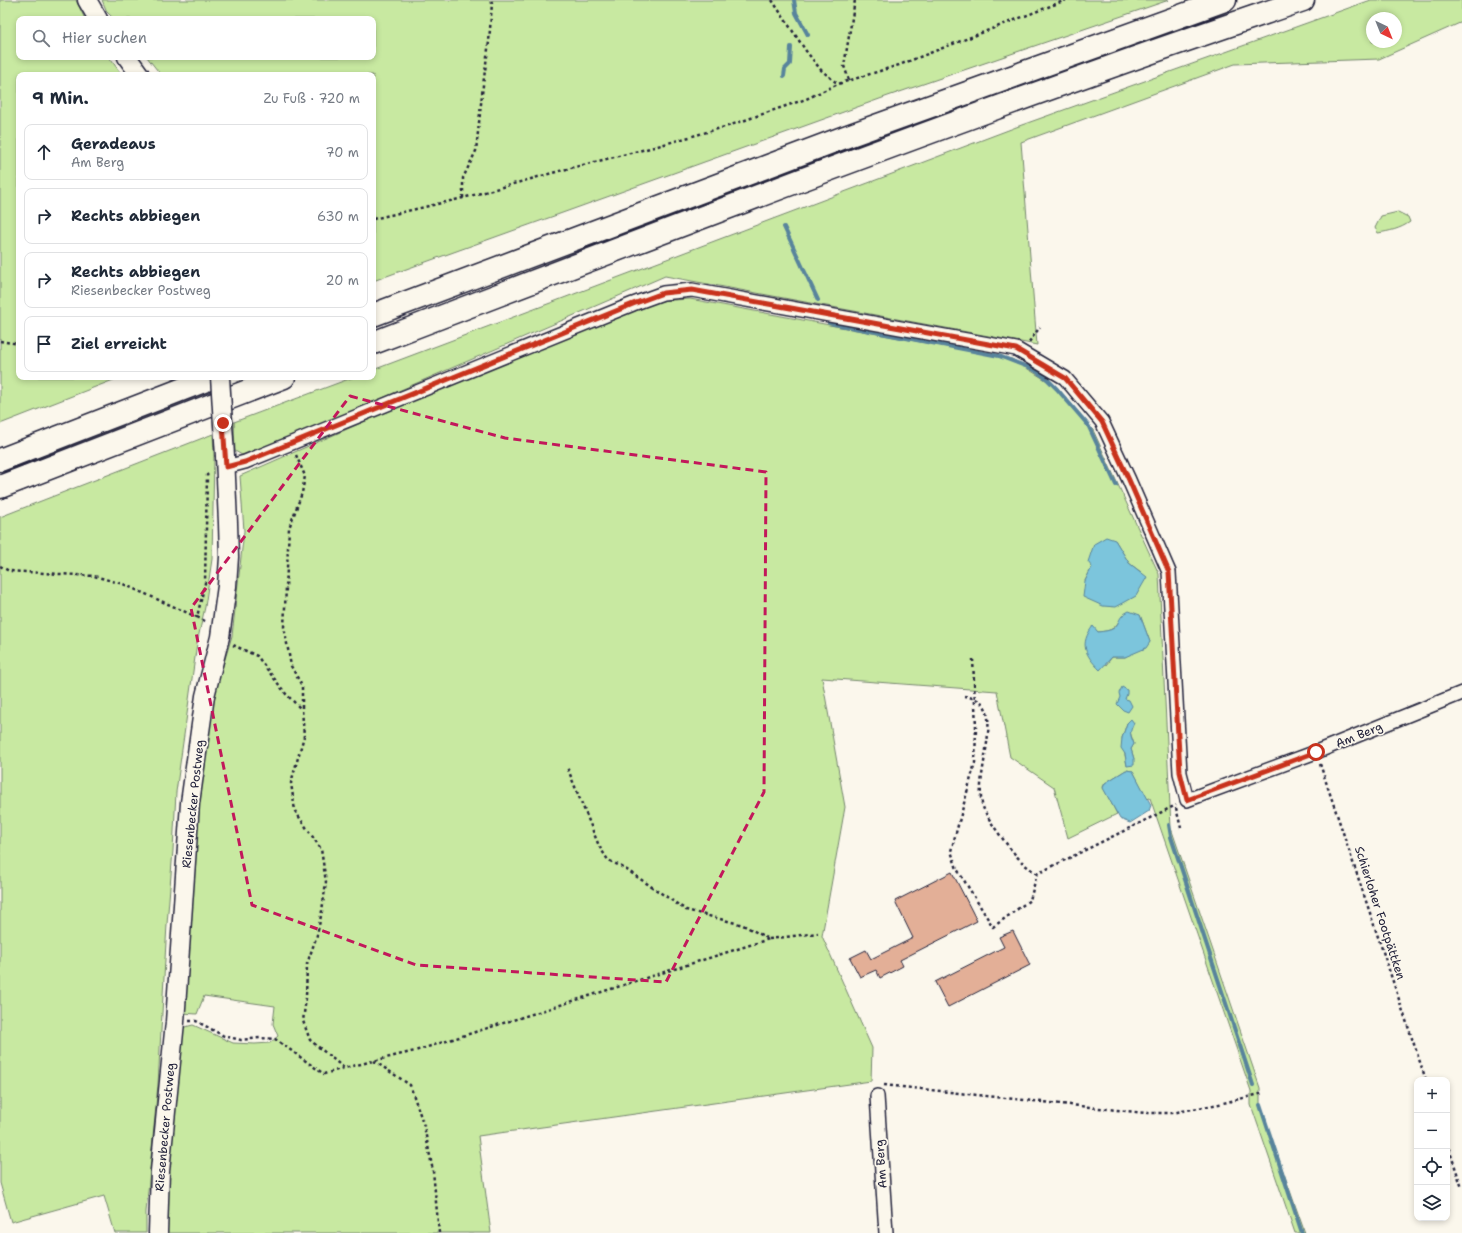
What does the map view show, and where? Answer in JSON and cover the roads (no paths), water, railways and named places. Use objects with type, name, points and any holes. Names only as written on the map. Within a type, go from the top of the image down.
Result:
[{"type":"highway","points":[[376,314],[845,137],[1225,0]]},
{"type":"highway","points":[[376,342],[611,252],[1111,66],[1303,0]]},
{"type":"highway","points":[[0,460],[206,380]]},
{"type":"highway","points":[[0,487],[276,380]]},
{"type":"street","points":[[87,0],[96,16]]},
{"type":"street","points":[[129,60],[138,72]]},
{"type":"street","name":"Am Berg","points":[[226,461],[245,462],[663,293],[692,290],[1016,349],[1065,378],[1102,422],[1169,572],[1181,803],[1316,752],[1462,694]]},
{"type":"street","name":"Riesenbecker Postweg","points":[[158,1233],[160,1171],[175,1022],[190,803],[205,696],[220,637],[227,586],[229,557],[226,461],[220,380]]},
{"type":"street","name":"Am Berg","points":[[877,1090],[886,1233]]},
{"type":"water","points":[[1106,537],[1115,540],[1129,563],[1147,577],[1136,596],[1116,607],[1103,606],[1083,597],[1085,581],[1092,567],[1088,562],[1094,544]]},
{"type":"water","points":[[1129,611],[1140,615],[1150,642],[1146,648],[1125,657],[1112,657],[1100,670],[1088,654],[1085,644],[1086,638],[1093,626],[1098,632],[1112,629],[1116,626],[1121,617]]},
{"type":"water","points":[[1122,687],[1127,690],[1125,699],[1129,700],[1132,706],[1128,712],[1123,710],[1117,704]]},
{"type":"water","points":[[1131,719],[1134,723],[1131,729],[1131,734],[1134,744],[1131,749],[1134,765],[1127,766],[1125,754],[1121,748],[1122,738],[1127,723]]},
{"type":"water","points":[[1126,770],[1133,771],[1151,805],[1149,811],[1130,823],[1120,819],[1103,788],[1105,783]]},
{"type":"waterway","points":[[794,0],[796,13],[808,35]]},
{"type":"waterway","points":[[784,76],[785,69],[790,64],[791,47]]},
{"type":"waterway","points":[[784,227],[818,300]]},
{"type":"waterway","points":[[829,323],[999,356],[1033,369],[1046,378],[1057,389],[1088,425],[1116,485]]},
{"type":"waterway","points":[[1169,825],[1171,837],[1253,1085]]},
{"type":"waterway","points":[[1260,1105],[1302,1233]]}]
